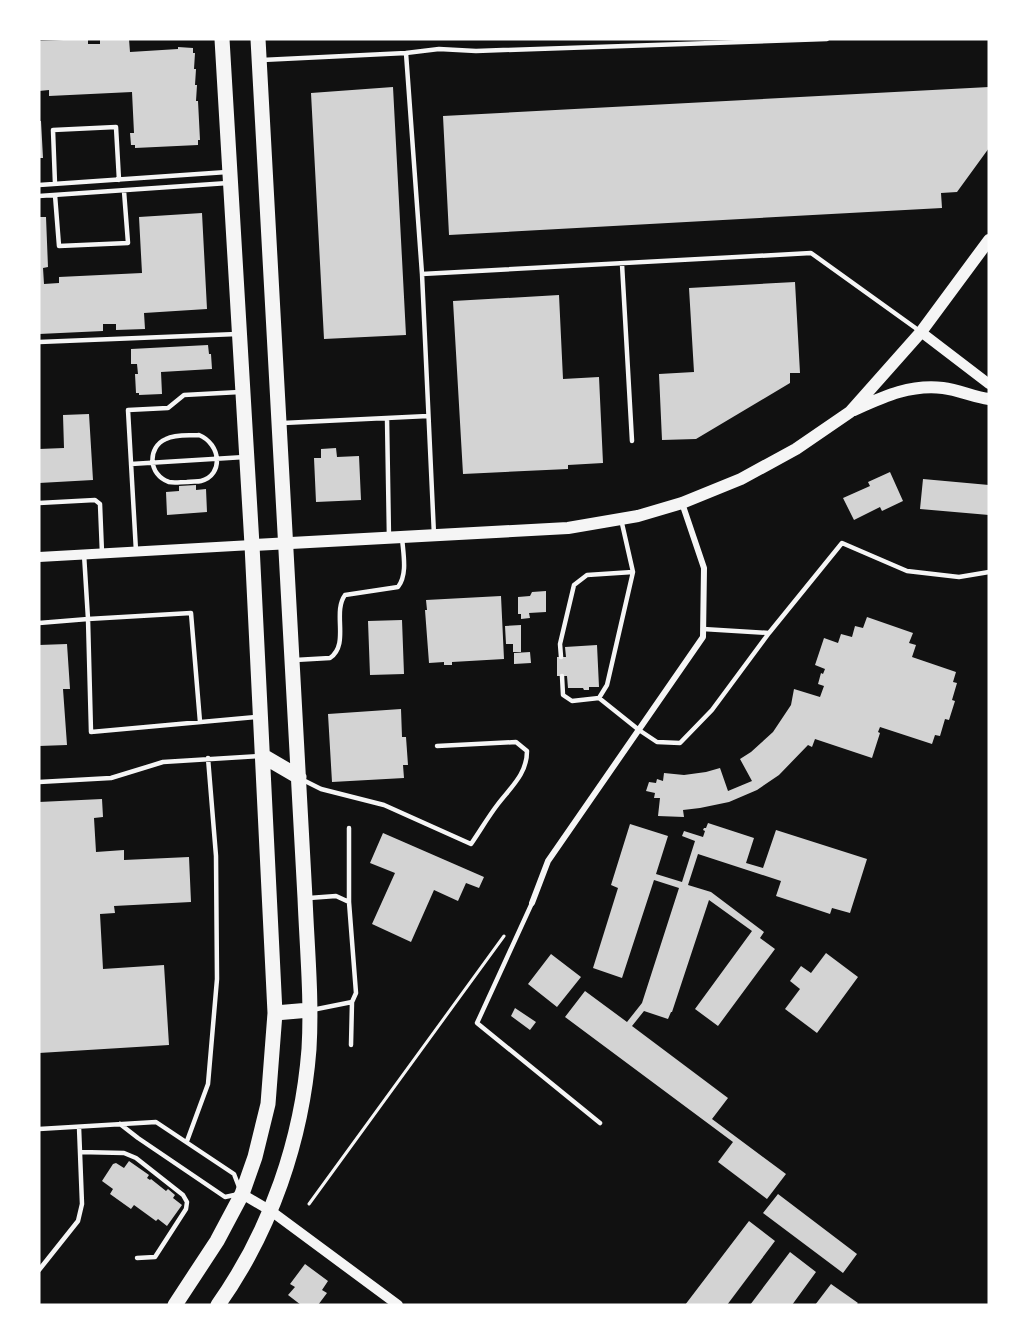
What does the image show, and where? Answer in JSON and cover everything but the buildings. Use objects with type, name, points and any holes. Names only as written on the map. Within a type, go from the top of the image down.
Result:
[{"type":"main road","points":[[175,1305],[217,1241],[242,1194],[255,1157],[268,1104],[275,1013],[252,545],[222,39]]},
{"type":"main road","points":[[218,1305],[247,1258],[271,1211],[290,1155],[305,1088],[310,1010],[287,543],[258,39]]},
{"type":"main road","points":[[850,412],[921,332],[989,240]]},
{"type":"main road","points":[[252,545],[568,528],[638,516],[682,503],[741,479],[796,449],[850,412],[891,394],[917,387],[945,388],[989,399]]},
{"type":"main road","points":[[263,756],[298,777]]},
{"type":"main road","points":[[275,1013],[310,1010]]},
{"type":"street","points":[[921,332],[989,384]]},
{"type":"street","points":[[532,903],[548,861],[703,637],[704,568],[682,503]]},
{"type":"street","points":[[39,557],[252,545]]},
{"type":"street","points":[[242,1194],[271,1211],[398,1305]]},
{"type":"lane","points":[[260,60],[439,49],[476,51],[827,39]]},
{"type":"lane","points":[[406,52],[422,274],[434,535]]},
{"type":"lane","points":[[55,184],[52,130],[116,127],[119,180]]},
{"type":"lane","points":[[39,185],[119,180],[230,178]]},
{"type":"lane","points":[[39,196],[124,191],[230,178]]},
{"type":"lane","points":[[56,195],[59,246],[128,243],[124,191]]},
{"type":"lane","points":[[422,274],[811,253],[921,332]]},
{"type":"lane","points":[[622,264],[633,441]]},
{"type":"lane","points":[[39,342],[240,334]]},
{"type":"lane","points":[[136,551],[128,410],[168,408],[184,395],[243,392]]},
{"type":"lane","points":[[280,423],[428,416]]},
{"type":"lane","points":[[387,418],[389,537]]},
{"type":"lane","points":[[199,435],[208,439],[213,444],[218,458],[213,473],[202,481],[171,483],[156,473],[152,463],[155,447],[174,436],[199,435]]},
{"type":"lane","points":[[131,464],[247,456]]},
{"type":"lane","points":[[39,502],[95,500],[100,504],[102,553]]},
{"type":"lane","points":[[599,698],[607,685],[633,572],[621,519]]},
{"type":"lane","points":[[292,661],[330,658],[334,655],[339,643],[339,605],[345,595],[398,587],[402,582],[403,574],[402,537]]},
{"type":"lane","points":[[562,676],[563,695],[572,700],[599,698],[657,742],[680,743],[712,710],[769,633],[842,543],[907,570],[959,577],[989,572]]},
{"type":"lane","points":[[84,554],[91,732],[261,717]]},
{"type":"lane","points":[[561,657],[561,644],[574,585],[587,575],[633,572]]},
{"type":"lane","points":[[39,623],[191,613],[200,722]]},
{"type":"lane","points":[[703,629],[769,633]]},
{"type":"lane","points":[[298,777],[321,789],[384,805],[471,844],[498,804],[519,779],[527,759],[527,750],[516,742],[437,746]]},
{"type":"lane","points":[[39,782],[111,778],[163,762],[263,756]]},
{"type":"lane","points":[[187,1141],[208,1084],[217,978],[216,856],[208,758]]},
{"type":"lane","points":[[349,828],[349,902],[356,993],[352,1002],[351,1045]]},
{"type":"lane","points":[[305,898],[336,896],[349,902]]},
{"type":"lane","points":[[532,903],[477,1023],[600,1123]]},
{"type":"lane","points":[[310,1010],[352,1002]]},
{"type":"lane","points":[[39,1129],[79,1127],[120,1124],[156,1122],[234,1174],[242,1194],[225,1197],[120,1124]]},
{"type":"lane","points":[[39,1270],[78,1221],[82,1204],[79,1127]]},
{"type":"lane","points":[[80,1152],[124,1153],[136,1158],[183,1195],[187,1202],[186,1209],[155,1257],[137,1258]]},
{"type":"path","points":[[309,1204],[506,933]]}]
